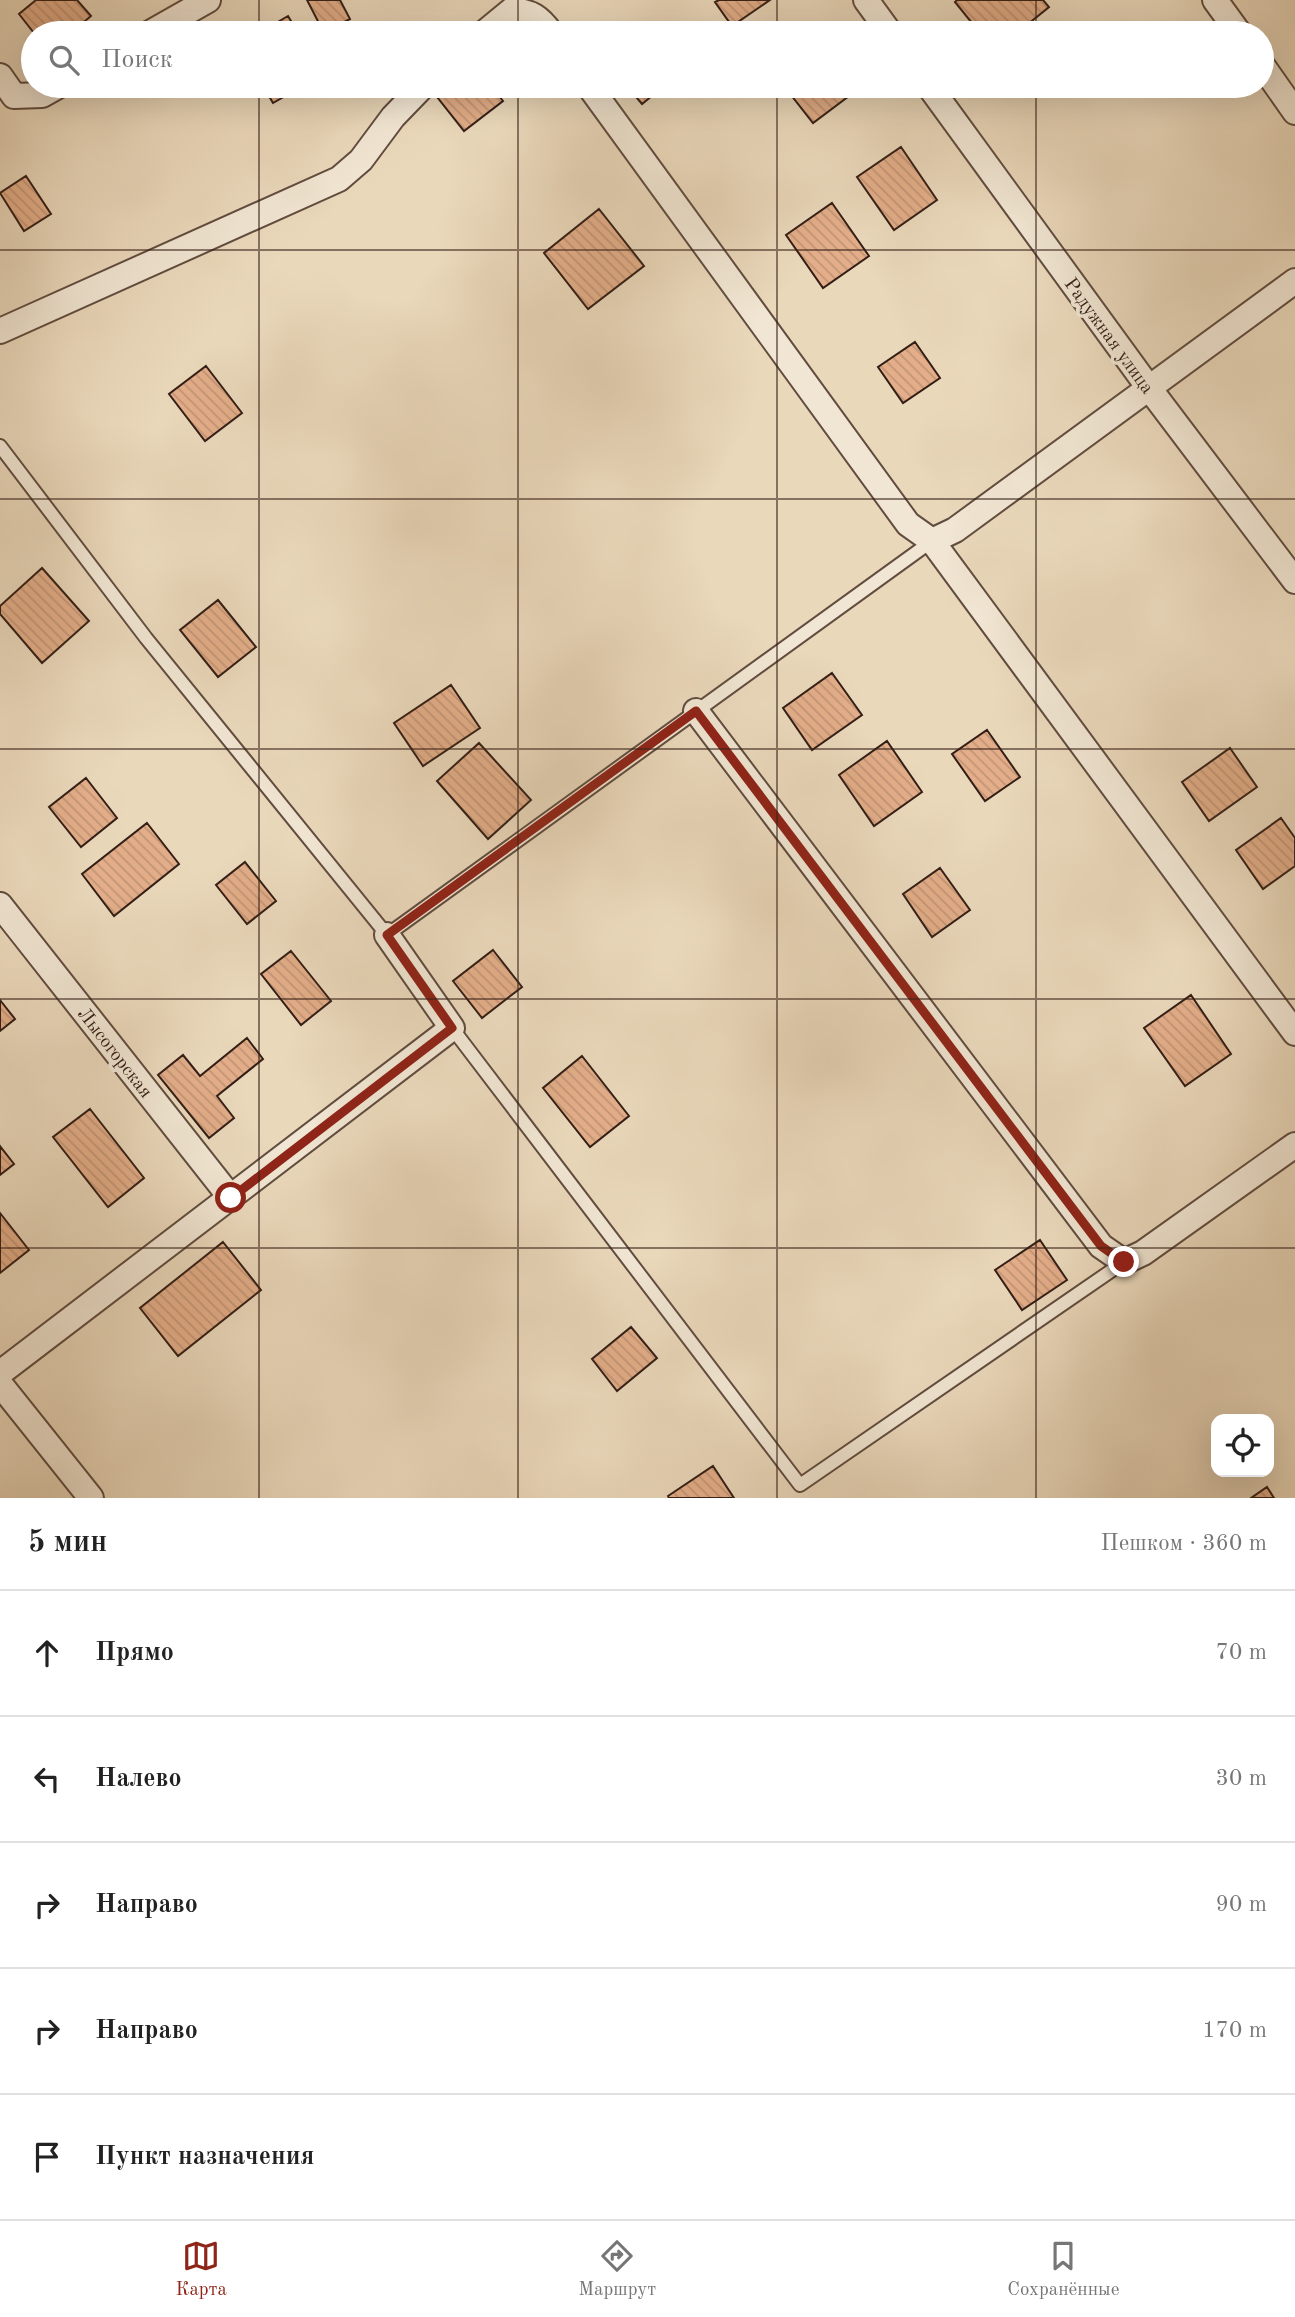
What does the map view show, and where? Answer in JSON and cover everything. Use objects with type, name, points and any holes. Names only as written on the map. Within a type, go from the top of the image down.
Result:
[{"type":"street","points":[[171,21],[208,0]]},
{"type":"street","points":[[866,0],[881,21]]},
{"type":"street","points":[[1215,0],[1230,21]]},
{"type":"street","points":[[499,21],[512,10],[529,11],[542,21]]},
{"type":"street","points":[[0,76],[14,96],[21,96]]},
{"type":"street","points":[[1274,82],[1295,112]]},
{"type":"street","points":[[0,331],[339,179],[361,160],[393,117],[411,98]]},
{"type":"street","points":[[598,98],[908,524],[932,541],[1295,1033]]},
{"type":"street","name":"Радужная улица","points":[[938,98],[1149,388],[1295,581]]},
{"type":"street","points":[[932,541],[955,530],[1295,281]]},
{"type":"street","points":[[696,711],[1101,1246],[1124,1262],[1143,1253],[1295,1145]]},
{"type":"street","name":"Лысогорская","points":[[0,905],[231,1198]]},
{"type":"street","points":[[0,1373],[452,1028],[387,935]]},
{"type":"street","points":[[0,1384],[91,1498]]},
{"type":"lane","points":[[0,446],[146,638],[387,935],[932,541]]},
{"type":"lane","points":[[452,1028],[800,1485],[1124,1262]]},
{"type":"building","points":[[36,0],[77,0],[91,16],[85,21],[25,21],[19,14]]},
{"type":"building","points":[[307,0],[340,0],[350,19],[346,21],[318,21]]},
{"type":"building","points":[[770,0],[739,21],[728,21],[715,2]]},
{"type":"building","points":[[1043,0],[1049,7],[1032,21],[970,21],[955,2]]},
{"type":"building","points":[[438,98],[501,98],[503,101],[464,131]]},
{"type":"building","points":[[637,98],[649,98],[642,104]]},
{"type":"building","points":[[793,98],[846,98],[813,123]]},
{"type":"building","points":[[901,147],[937,200],[894,230],[857,177]]},
{"type":"building","points":[[26,176],[51,214],[24,231],[0,193]]},
{"type":"building","points":[[832,203],[869,256],[823,288],[786,235]]},
{"type":"building","points":[[599,209],[644,266],[588,309],[544,253]]},
{"type":"building","points":[[915,342],[940,378],[903,403],[878,367]]},
{"type":"building","points":[[206,366],[242,413],[205,441],[169,394]]},
{"type":"building","points":[[42,568],[89,621],[42,663],[0,614],[0,606]]},
{"type":"building","points":[[218,600],[256,647],[218,677],[180,630]]},
{"type":"building","points":[[832,673],[862,715],[812,750],[783,708]]},
{"type":"building","points":[[451,685],[480,728],[423,766],[394,723]]},
{"type":"building","points":[[987,730],[1020,777],[985,801],[952,754]]},
{"type":"building","points":[[887,741],[922,792],[874,826],[839,775]]},
{"type":"building","points":[[479,743],[531,800],[488,839],[437,781]]},
{"type":"building","points":[[1230,748],[1257,787],[1209,821],[1182,782]]},
{"type":"building","points":[[86,778],[117,818],[81,847],[49,807]]},
{"type":"building","points":[[1281,818],[1295,838],[1295,866],[1263,889],[1236,850]]},
{"type":"building","points":[[147,823],[179,864],[114,916],[82,874]]},
{"type":"building","points":[[245,862],[276,901],[247,924],[216,885]]},
{"type":"building","points":[[940,868],[970,910],[932,937],[903,894]]},
{"type":"building","points":[[493,950],[522,987],[482,1018],[453,981]]},
{"type":"building","points":[[291,951],[331,1001],[301,1025],[261,974]]},
{"type":"building","points":[[1191,995],[1231,1054],[1185,1086],[1144,1028]]},
{"type":"building","points":[[0,1000],[15,1019],[0,1031]]},
{"type":"building","points":[[247,1038],[263,1059],[217,1096],[234,1118],[209,1138],[158,1075],[183,1055],[200,1076]]},
{"type":"building","points":[[582,1056],[629,1116],[590,1147],[543,1088]]},
{"type":"building","points":[[90,1109],[144,1178],[108,1207],[53,1137]]},
{"type":"building","points":[[0,1146],[14,1164],[0,1175]]},
{"type":"building","points":[[0,1213],[29,1250],[0,1273]]},
{"type":"building","points":[[1040,1240],[1067,1280],[1022,1310],[995,1270]]},
{"type":"building","points":[[223,1242],[261,1290],[178,1356],[140,1308]]},
{"type":"building","points":[[631,1327],[657,1358],[617,1391],[592,1359]]},
{"type":"building","points":[[713,1466],[734,1498],[669,1498],[668,1496]]},
{"type":"building","points":[[1267,1487],[1274,1498],[1251,1498]]},
{"type":"route","points":[[231,1198],[452,1028],[387,935],[696,711],[1101,1246],[1124,1262]]}]
